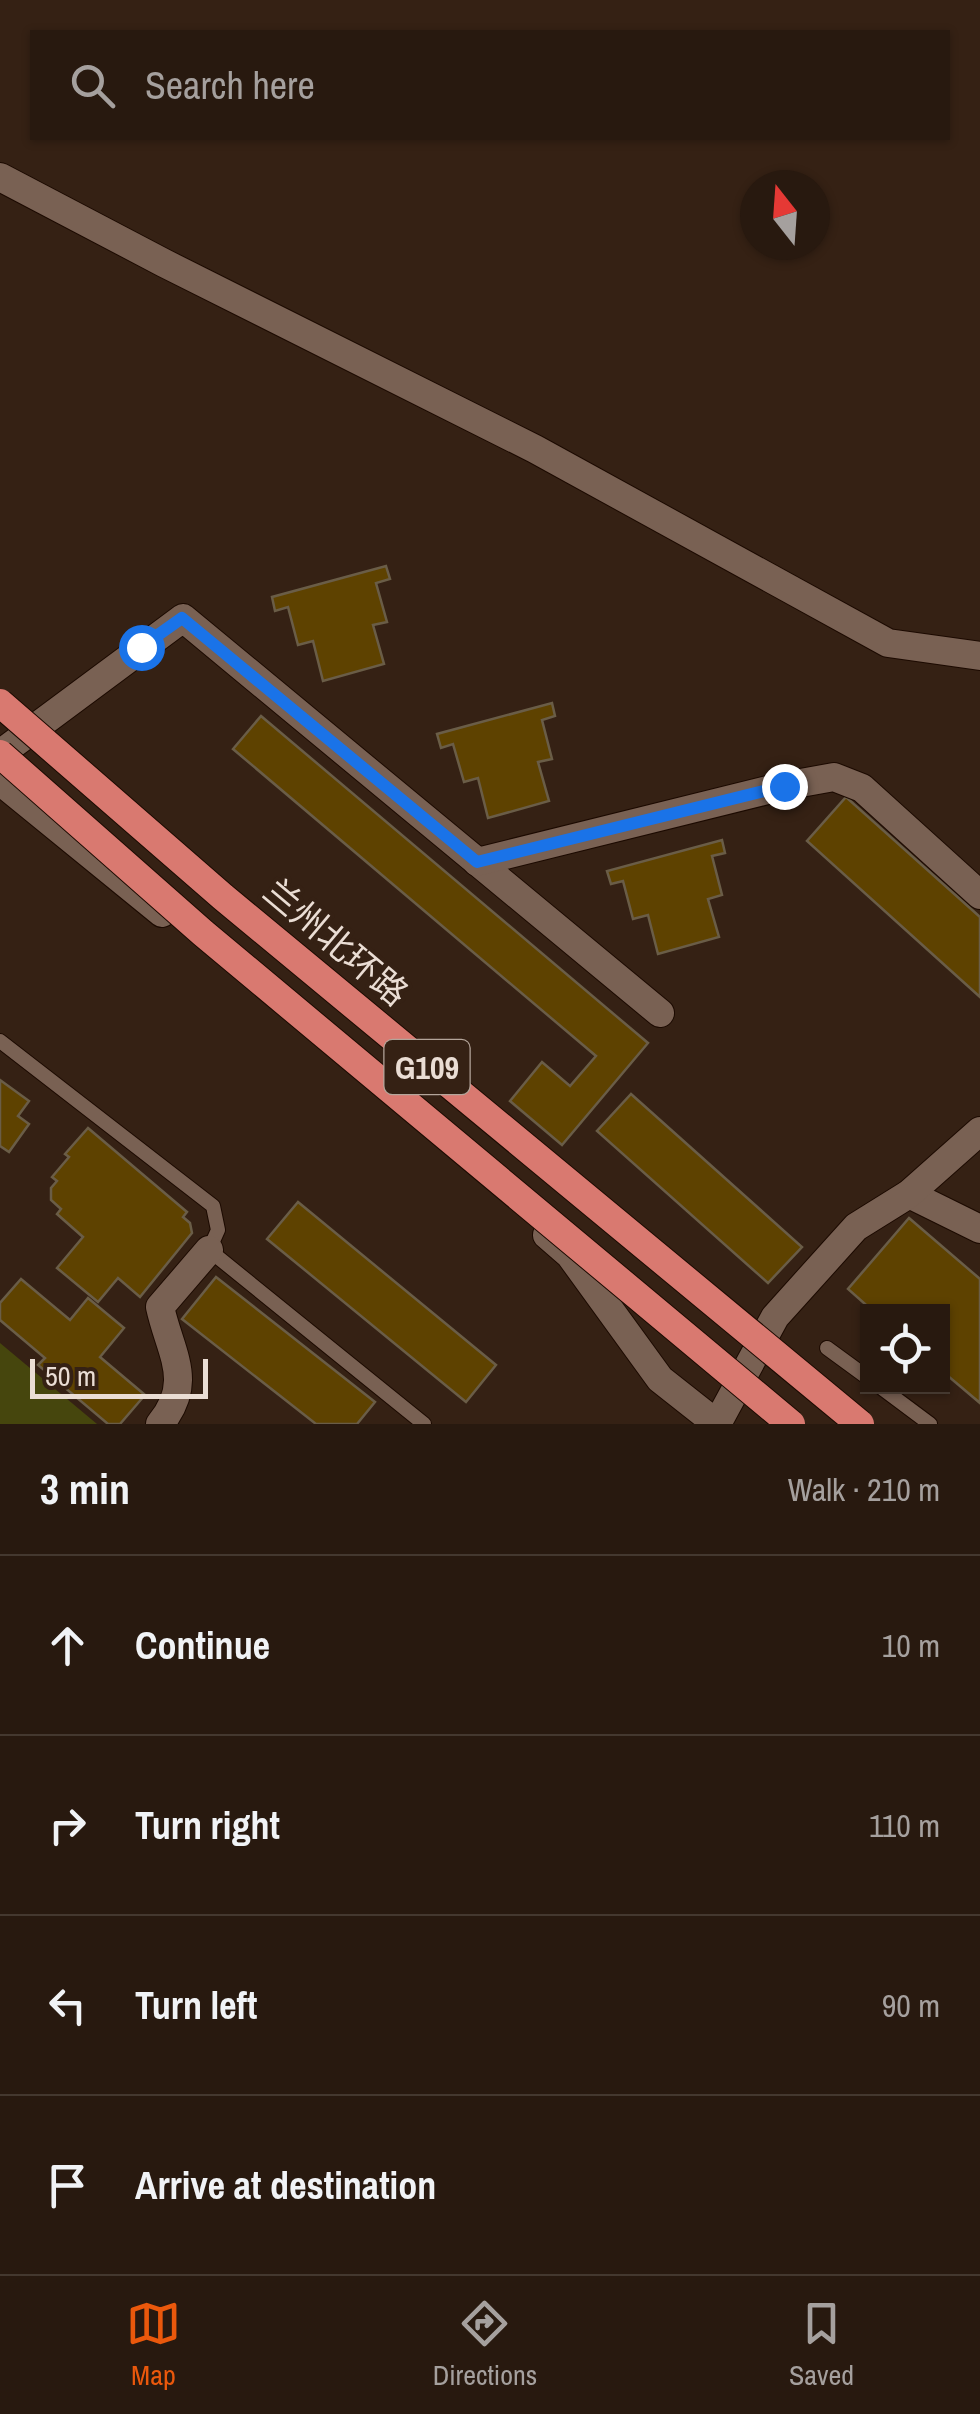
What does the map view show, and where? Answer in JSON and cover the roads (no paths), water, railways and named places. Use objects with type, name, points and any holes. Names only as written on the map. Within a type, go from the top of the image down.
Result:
[{"type":"highway","name":"兰州北环路","points":[[0,704],[223,897],[860,1424]]},
{"type":"highway","name":"G109","points":[[0,754],[204,933],[791,1424]]},
{"type":"street","points":[[0,177],[164,264],[535,448],[888,642],[980,656]]},
{"type":"street","points":[[0,754],[182,618],[660,1013]]},
{"type":"street","points":[[477,862],[834,777],[862,788],[980,894]]},
{"type":"street","points":[[0,781],[444,1144],[556,1242],[570,1255],[660,1379],[717,1424],[775,1318],[856,1227],[909,1194],[980,1131]]},
{"type":"street","points":[[909,1194],[980,1229]]},
{"type":"street","points":[[160,1424],[180,1386],[178,1364],[160,1307],[209,1250]]},
{"type":"lane","points":[[0,1041],[213,1206],[218,1230],[209,1250],[424,1424]]},
{"type":"lane","points":[[826,1348],[860,1372]]},
{"type":"lane","points":[[890,1394],[930,1424]]}]
